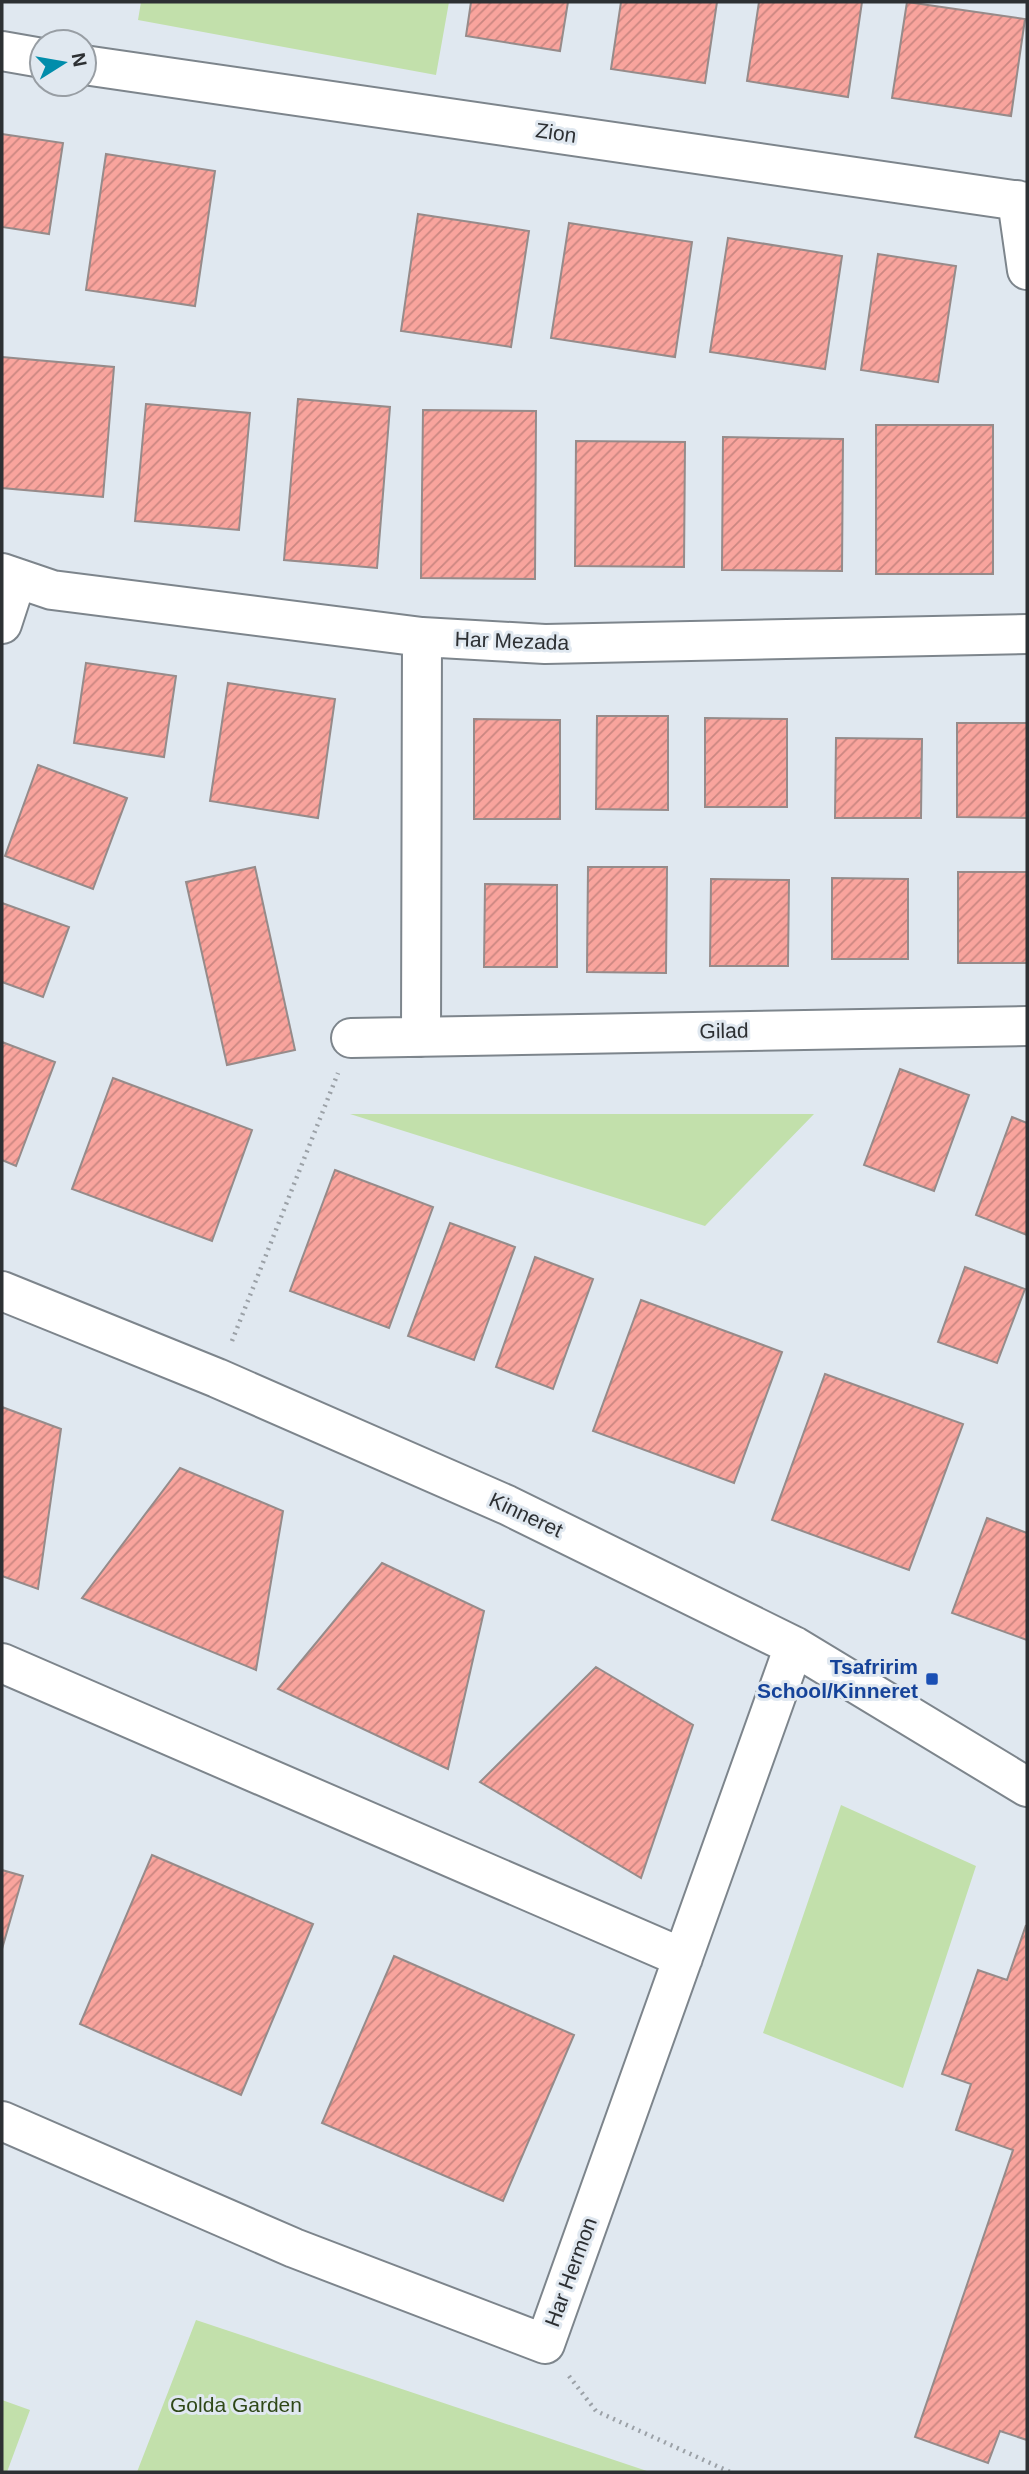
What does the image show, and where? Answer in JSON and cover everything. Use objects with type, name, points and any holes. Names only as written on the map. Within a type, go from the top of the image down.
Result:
[{"type":"street","points":[[2,51],[28,56]]},
{"type":"street","name":"Zion","points":[[98,67],[1022,201]]},
{"type":"street","points":[[1022,201],[1027,270]]},
{"type":"street","points":[[2,624],[10,575]]},
{"type":"street","name":"Har Mezada","points":[[10,575],[52,590],[422,637],[545,644],[1027,634]]},
{"type":"street","points":[[421,1037],[422,637]]},
{"type":"street","name":"Gilad","points":[[351,1038],[1027,1026]]},
{"type":"street","name":"Kinneret","points":[[2,1291],[217,1378],[507,1505],[794,1646],[1027,1787]]},
{"type":"street","name":"Har Hermon","points":[[2,2121],[294,2248],[545,2344],[794,1646]]},
{"type":"street","points":[[2,1662],[683,1958]]},
{"type":"path","points":[[217,1378],[327,1100]]},
{"type":"path","points":[[545,2344],[596,2411],[730,2472]]},
{"type":"green space","points":[[141,2],[449,2],[436,75],[138,20]]},
{"type":"green space","points":[[350,1114],[814,1114],[705,1226]]},
{"type":"green space","points":[[841,1805],[976,1866],[903,2088],[763,2033]]},
{"type":"green space","name":"Golda Garden","points":[[196,2320],[650,2472],[137,2472]]},
{"type":"green space","points":[[2,2400],[30,2410],[7,2472],[2,2472]]},
{"type":"building","points":[[471,2],[568,2],[560,51],[466,36]]},
{"type":"building","points":[[621,2],[717,2],[705,83],[611,69]]},
{"type":"building","points":[[759,2],[862,2],[848,97],[747,81]]},
{"type":"building","points":[[907,2],[1025,19],[1011,116],[892,98]]},
{"type":"building","points":[[2,134],[63,143],[49,234],[2,227]]},
{"type":"building","points":[[106,154],[215,171],[195,306],[86,290]]},
{"type":"building","points":[[418,214],[529,231],[511,347],[401,331]]},
{"type":"building","points":[[569,223],[692,242],[675,357],[551,338]]},
{"type":"building","points":[[728,238],[842,256],[825,369],[710,352]]},
{"type":"building","points":[[878,254],[956,266],[938,382],[861,370]]},
{"type":"building","points":[[2,357],[114,367],[103,497],[2,488]]},
{"type":"building","points":[[298,399],[390,407],[377,568],[284,560]]},
{"type":"building","points":[[146,404],[250,413],[239,530],[135,521]]},
{"type":"building","points":[[423,410],[536,411],[535,579],[421,578]]},
{"type":"building","points":[[876,425],[993,425],[993,574],[876,574]]},
{"type":"building","points":[[723,437],[843,439],[842,571],[722,570]]},
{"type":"building","points":[[576,441],[685,442],[684,567],[575,566]]},
{"type":"building","points":[[86,663],[176,676],[164,757],[74,743]]},
{"type":"building","points":[[228,683],[335,699],[318,818],[210,801]]},
{"type":"building","points":[[597,716],[668,716],[668,810],[596,809]]},
{"type":"building","points":[[705,718],[787,719],[787,807],[705,807]]},
{"type":"building","points":[[474,719],[560,720],[560,819],[474,819]]},
{"type":"building","points":[[957,723],[1027,723],[1027,818],[957,817]]},
{"type":"building","points":[[836,738],[922,739],[921,818],[835,818]]},
{"type":"building","points":[[38,765],[127,798],[93,889],[5,856]]},
{"type":"building","points":[[255,867],[295,1050],[227,1065],[186,882]]},
{"type":"building","points":[[588,867],[667,867],[666,973],[587,972]]},
{"type":"building","points":[[958,872],[1027,872],[1027,963],[958,963]]},
{"type":"building","points":[[832,878],[908,879],[908,959],[832,959]]},
{"type":"building","points":[[711,879],[789,880],[788,966],[710,966]]},
{"type":"building","points":[[485,884],[557,885],[557,967],[484,967]]},
{"type":"building","points":[[2,903],[69,927],[43,997],[2,982]]},
{"type":"building","points":[[2,1042],[55,1062],[16,1166],[2,1160]]},
{"type":"building","points":[[900,1069],[969,1095],[934,1191],[864,1165]]},
{"type":"building","points":[[113,1078],[252,1130],[212,1241],[72,1189]]},
{"type":"building","points":[[1012,1117],[1027,1123],[1027,1235],[976,1215]]},
{"type":"building","points":[[335,1170],[433,1207],[389,1328],[290,1291]]},
{"type":"building","points":[[450,1223],[515,1247],[474,1360],[408,1336]]},
{"type":"building","points":[[535,1257],[593,1279],[553,1389],[496,1367]]},
{"type":"building","points":[[965,1267],[1025,1289],[997,1363],[938,1342]]},
{"type":"building","points":[[641,1300],[782,1352],[734,1483],[593,1431]]},
{"type":"building","points":[[825,1374],[963,1424],[909,1570],[772,1520]]},
{"type":"building","points":[[2,1407],[61,1429],[38,1589],[2,1576]]},
{"type":"building","points":[[180,1468],[283,1511],[256,1670],[82,1598]]},
{"type":"building","points":[[987,1518],[1027,1533],[1027,1640],[952,1613]]},
{"type":"building","points":[[382,1563],[484,1611],[448,1769],[278,1689]]},
{"type":"building","points":[[596,1667],[693,1725],[641,1878],[480,1782]]},
{"type":"building","points":[[152,1855],[313,1924],[241,2095],[80,2024]]},
{"type":"building","points":[[2,1870],[23,1876],[2,1949]]},
{"type":"building","points":[[1026,1925],[1027,2440],[1000,2431],[988,2463],[915,2437],[1013,2150],[956,2130],[971,2084],[942,2074],[978,1970],[1007,1980]]},
{"type":"building","points":[[394,1956],[574,2035],[503,2201],[322,2123]]},
{"type":"place","name":"Tsafririm School/Kinneret","points":[[932,1679]]}]
